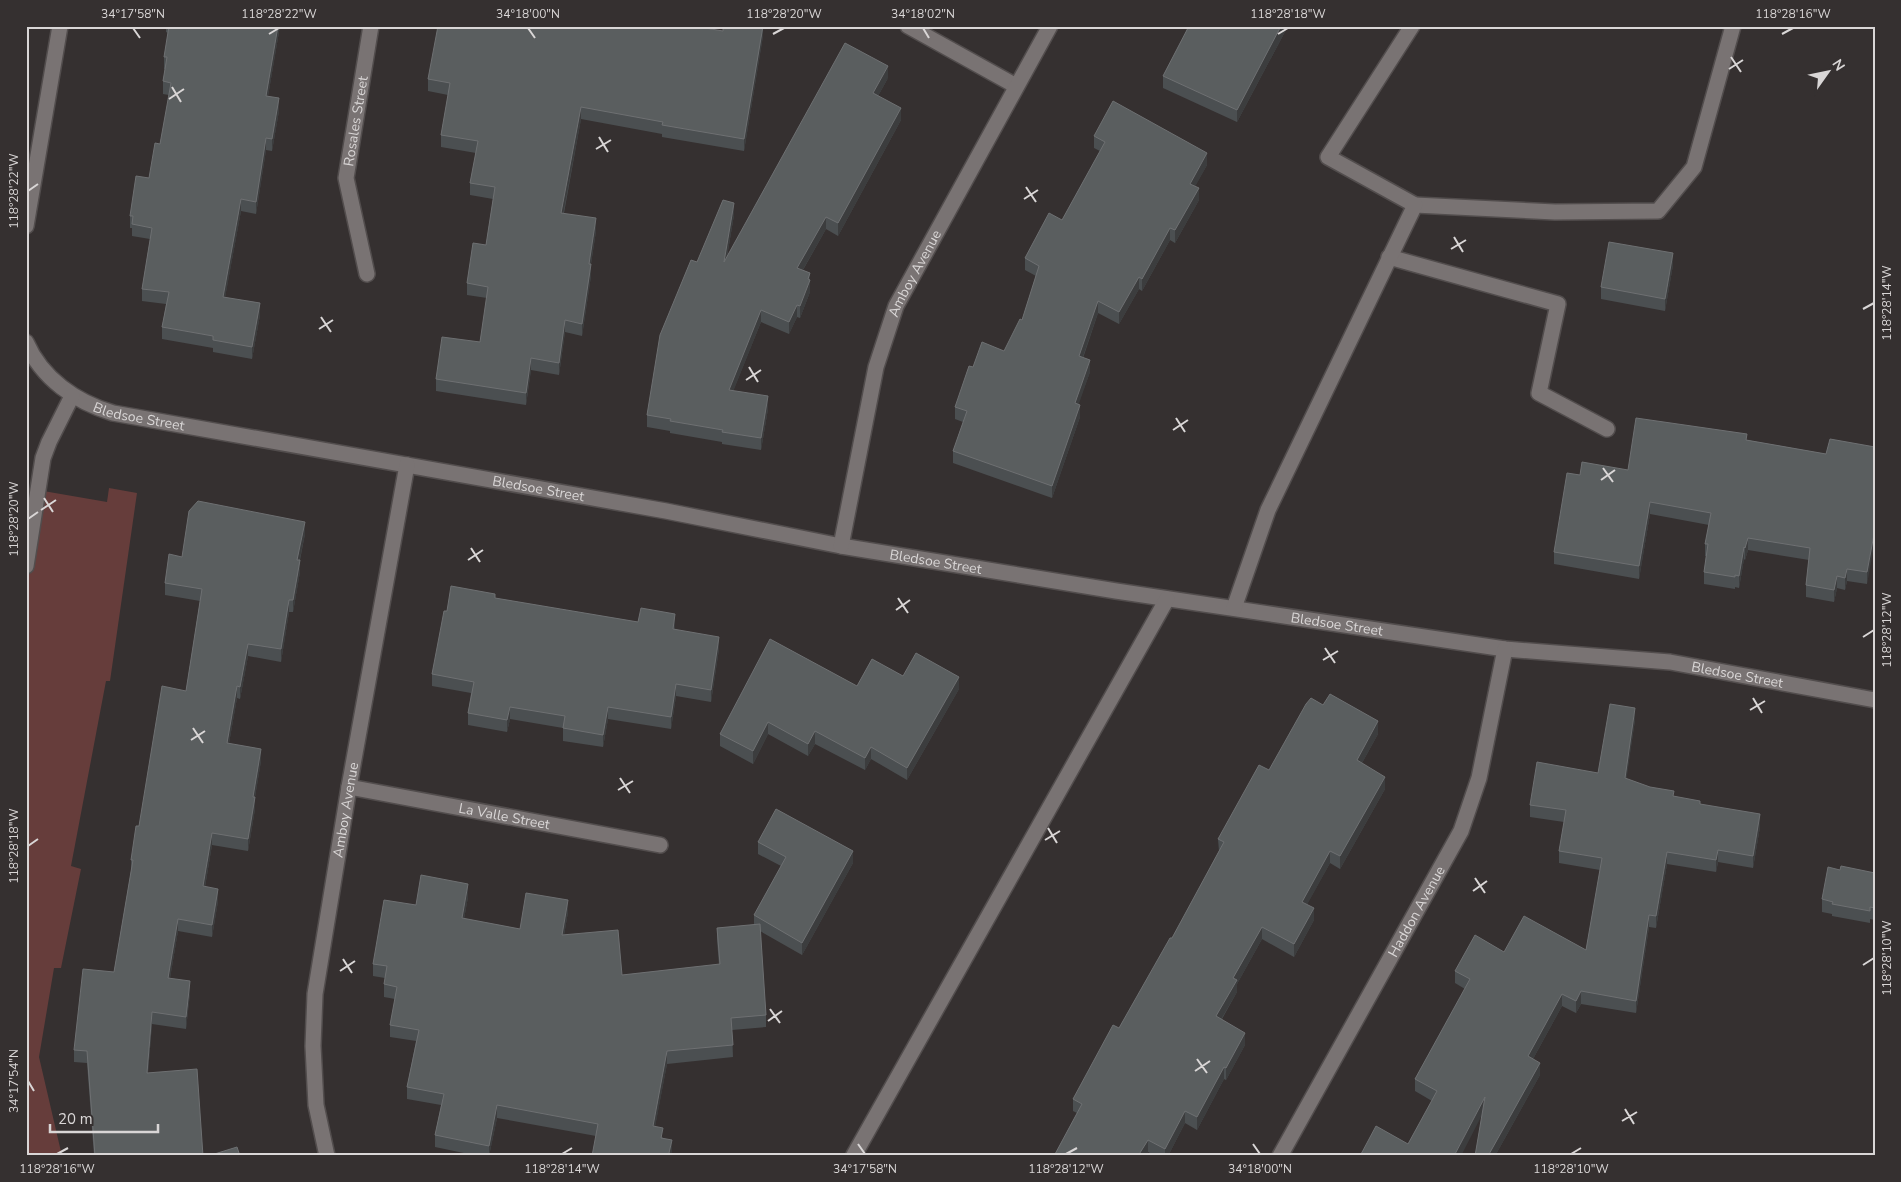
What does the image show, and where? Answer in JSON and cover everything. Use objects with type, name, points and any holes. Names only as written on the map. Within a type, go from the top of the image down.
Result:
[{"type":"street","points":[[26,226],[60,26]]},
{"type":"street","name":"Rosales Street","points":[[367,274],[346,178],[371,26]]},
{"type":"street","points":[[908,26],[1016,86]]},
{"type":"street","name":"Amboy Avenue","points":[[842,546],[876,367],[896,306],[1050,26]]},
{"type":"street","points":[[1412,26],[1328,157],[1415,205],[1555,212],[1658,211],[1694,166],[1733,26]]},
{"type":"street","points":[[1234,608],[1268,510],[1415,205]]},
{"type":"street","points":[[1390,257],[1558,304],[1539,393],[1608,428]]},
{"type":"street","name":"Bledsoe Street","points":[[27,344],[53,380],[72,396],[113,413],[666,511],[842,546],[1166,599],[1505,649],[1670,662],[1875,700]]},
{"type":"street","points":[[26,566],[43,458],[72,396]]},
{"type":"street","name":"Amboy Avenue","points":[[327,1156],[316,1105],[313,1046],[315,994],[349,787],[407,465]]},
{"type":"street","points":[[854,1155],[1166,599]]},
{"type":"street","name":"Haddon Avenue","points":[[1280,1156],[1461,831],[1479,778],[1505,649]]},
{"type":"street","name":"La Valle Street","points":[[349,787],[660,845]]},
{"type":"shaded area","points":[[26,488],[107,502],[109,488],[137,493],[110,681],[106,681],[71,866],[81,869],[61,968],[54,968],[39,1057],[62,1156],[26,1156]]},
{"type":"building","points":[[169,26],[278,26],[266,96],[279,98],[272,139],[266,138],[256,202],[241,199],[223,297],[260,303],[252,347],[213,340],[213,336],[162,327],[169,292],[142,289],[152,228],[132,224],[133,216],[130,216],[136,176],[149,178],[155,143],[160,144],[171,83],[163,81],[167,57],[164,57]]},
{"type":"building","points":[[438,26],[693,26],[723,31],[723,26],[763,26],[744,139],[662,125],[663,122],[581,107],[561,213],[596,218],[582,324],[565,320],[559,363],[531,358],[526,393],[436,379],[442,337],[480,342],[488,287],[467,283],[473,243],[486,245],[495,187],[470,183],[478,141],[441,135],[450,83],[428,79]]},
{"type":"building","points":[[1189,26],[1281,26],[1237,110],[1163,76]]},
{"type":"building","points":[[845,43],[888,66],[873,93],[901,108],[838,223],[826,217],[797,268],[810,273],[808,279],[810,280],[800,306],[797,305],[789,322],[761,310],[729,390],[768,396],[761,438],[722,432],[723,430],[647,415],[660,335],[691,260],[697,262],[723,200],[734,203],[724,262]]},
{"type":"building","points":[[1113,101],[1207,153],[1190,184],[1199,188],[1175,230],[1170,228],[1142,279],[1139,277],[1119,312],[1098,301],[1079,356],[1090,360],[1075,403],[1080,405],[1052,486],[953,451],[967,411],[955,407],[969,366],[973,367],[982,342],[1004,351],[1020,319],[1022,320],[1039,266],[1025,258],[1049,213],[1062,220],[1105,142],[1094,136]]},
{"type":"building","points":[[1609,242],[1673,253],[1665,299],[1601,287]]},
{"type":"building","points":[[1636,418],[1747,434],[1746,440],[1826,454],[1830,439],[1875,447],[1875,529],[1867,572],[1847,569],[1845,578],[1837,576],[1834,590],[1806,585],[1810,548],[1748,538],[1744,547],[1739,576],[1704,572],[1708,544],[1705,544],[1711,513],[1650,502],[1639,566],[1554,552],[1567,473],[1580,475],[1582,462],[1628,470]]},
{"type":"building","points":[[198,501],[305,522],[297,560],[300,560],[293,600],[289,600],[281,649],[248,644],[240,687],[237,686],[227,743],[261,749],[248,839],[212,833],[203,886],[218,889],[212,925],[178,919],[168,978],[190,981],[186,1017],[152,1012],[147,1073],[197,1069],[203,1156],[95,1156],[87,1051],[74,1050],[83,969],[114,972],[133,860],[131,860],[136,826],[139,826],[162,686],[186,691],[202,589],[165,583],[169,554],[182,557],[189,511]]},
{"type":"building","points":[[451,586],[495,594],[495,598],[638,622],[641,608],[675,614],[673,629],[719,637],[711,690],[676,684],[671,717],[608,707],[603,735],[563,728],[565,716],[510,707],[507,720],[468,713],[474,682],[432,674],[444,611],[447,611]]},
{"type":"building","points":[[770,639],[857,686],[872,659],[903,676],[916,653],[959,677],[907,768],[871,747],[865,758],[815,731],[808,744],[768,722],[753,751],[720,734]]},
{"type":"building","points":[[1330,694],[1378,721],[1357,760],[1385,777],[1340,856],[1330,851],[1302,902],[1314,908],[1294,944],[1262,927],[1233,978],[1237,980],[1216,1016],[1245,1033],[1197,1117],[1185,1111],[1165,1149],[1148,1140],[1138,1156],[1054,1156],[1082,1104],[1073,1099],[1113,1025],[1119,1028],[1170,938],[1172,938],[1224,842],[1218,839],[1259,765],[1269,770],[1311,698],[1323,705]]},
{"type":"building","points":[[1610,704],[1635,708],[1625,778],[1650,787],[1674,791],[1673,796],[1700,801],[1700,804],[1760,814],[1753,856],[1718,850],[1716,860],[1667,852],[1656,916],[1649,915],[1636,1001],[1581,991],[1576,1001],[1562,994],[1528,1056],[1540,1063],[1488,1156],[1475,1156],[1485,1097],[1454,1156],[1360,1156],[1376,1126],[1408,1144],[1437,1091],[1415,1079],[1470,979],[1455,971],[1475,935],[1504,952],[1524,916],[1586,950],[1602,858],[1559,851],[1566,810],[1530,805],[1537,762],[1598,773]]},
{"type":"building","points":[[776,809],[853,851],[802,943],[754,915],[786,857],[758,842]]},
{"type":"building","points":[[1841,866],[1875,873],[1875,908],[1870,907],[1870,911],[1832,904],[1833,902],[1822,899],[1828,867],[1840,870]]},
{"type":"building","points":[[421,875],[468,884],[462,918],[520,929],[526,893],[568,900],[562,935],[618,930],[622,975],[720,964],[717,928],[760,924],[766,1015],[731,1018],[733,1045],[667,1051],[653,1126],[663,1128],[661,1138],[672,1140],[669,1153],[674,1156],[592,1156],[598,1124],[497,1105],[489,1146],[435,1135],[444,1094],[407,1087],[419,1030],[390,1025],[397,987],[384,984],[387,966],[373,964],[384,900],[416,905]]},
{"type":"building","points":[[237,1147],[240,1156],[208,1156]]}]
